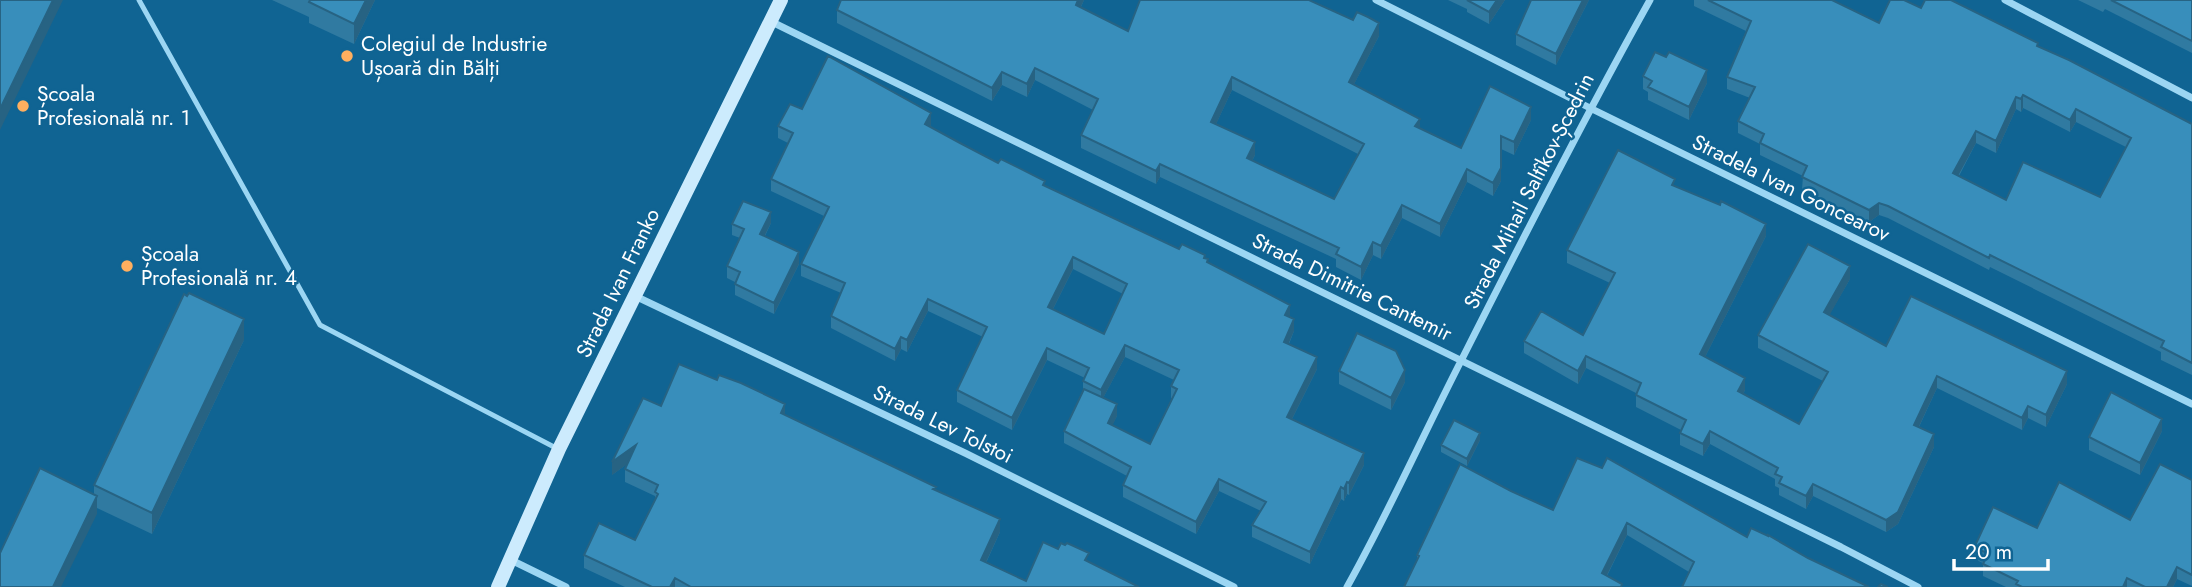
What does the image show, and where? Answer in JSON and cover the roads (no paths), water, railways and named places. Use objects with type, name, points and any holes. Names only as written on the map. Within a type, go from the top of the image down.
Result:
[{"type":"main road","name":"Strada Ivan Franko","points":[[498,587],[559,449],[780,0]]},
{"type":"street","name":"Stradela Ivan Goncearov","points":[[1376,0],[2192,404]]},
{"type":"street","name":"Strada Mihail Saltîkov-Șcedrin","points":[[1347,587],[1384,520],[1461,360],[1590,108],[1650,0]]},
{"type":"street","points":[[2004,0],[2192,98]]},
{"type":"street","name":"Strada Dimitrie Cantemir","points":[[770,21],[1918,587]]},
{"type":"street","name":"Strada Lev Tolstoi","points":[[635,296],[953,447],[1234,587]]},
{"type":"street","points":[[511,560],[566,587]]},
{"type":"lane","points":[[139,0],[320,325],[559,449]]},
{"type":"place","name":"Colegiul de Industrie Ușoară din Bălți","points":[[347,56]]},
{"type":"place","name":"Școala Profesională nr. 1","points":[[23,106]]},
{"type":"place","name":"Școala Profesională nr. 4","points":[[127,266]]}]
